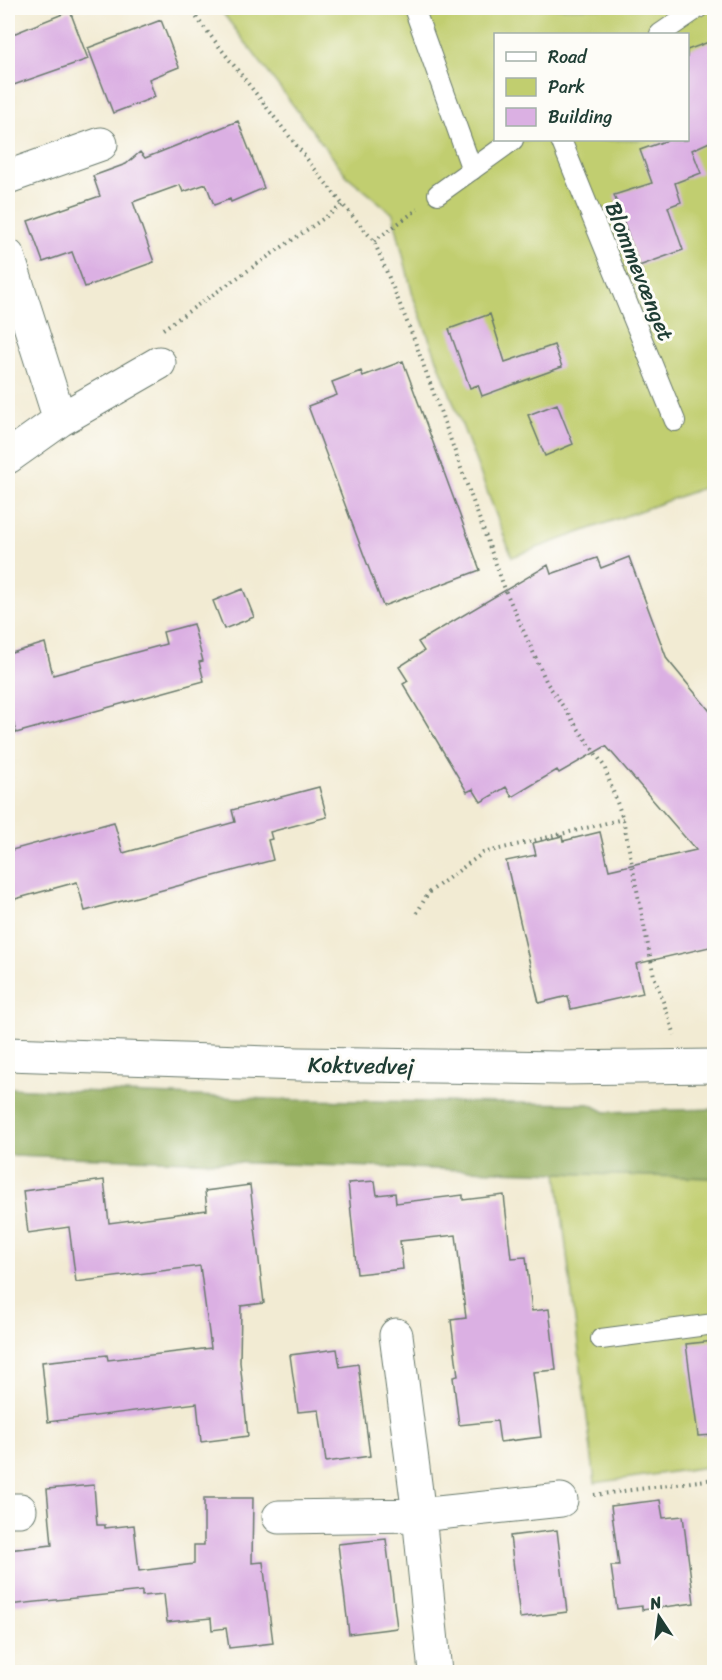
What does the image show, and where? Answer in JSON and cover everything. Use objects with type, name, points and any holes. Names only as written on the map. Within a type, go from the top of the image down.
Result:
[{"type":"street","points":[[8,177],[101,144]]},
{"type":"street","points":[[8,256],[60,420]]},
{"type":"street","points":[[8,457],[60,420],[159,363]]},
{"type":"street","name":"Koktvedvej","points":[[8,1054],[299,1064],[682,1068],[714,1066]]},
{"type":"street","points":[[396,1335],[419,1515],[435,1672]]},
{"type":"street","points":[[279,1517],[419,1515],[561,1500]]},
{"type":"lane","points":[[414,8],[472,170]]},
{"type":"lane","points":[[661,33],[698,8]]},
{"type":"lane","points":[[438,194],[512,141]]},
{"type":"lane","name":"Blommevænget","points":[[561,141],[675,422]]},
{"type":"lane","points":[[601,1339],[714,1324]]},
{"type":"path","points":[[189,8],[343,205],[374,241],[414,339],[506,592],[547,684],[604,766],[623,819],[654,976],[673,1021],[682,1068]]},
{"type":"path","points":[[374,241],[438,194]]},
{"type":"path","points":[[159,363],[159,332],[343,205]]},
{"type":"path","points":[[417,913],[428,892],[483,853],[623,819]]},
{"type":"path","points":[[561,1500],[714,1479]]},
{"type":"green space","points":[[219,8],[714,8],[714,484],[512,557],[413,296],[393,214],[347,176]]},
{"type":"green space","points":[[8,1088],[293,1100],[590,1104],[605,1112],[714,1109],[714,1178],[8,1155]]},
{"type":"green space","points":[[557,1173],[714,1178],[714,1466],[595,1483]]},
{"type":"building","points":[[70,11],[88,59],[8,87],[8,36]]},
{"type":"building","points":[[161,20],[179,67],[149,79],[155,97],[113,113],[88,48]]},
{"type":"building","points":[[714,40],[714,140],[692,150],[701,173],[675,183],[681,202],[668,207],[683,250],[639,266],[614,195],[652,183],[640,150],[665,141],[689,141],[689,49]]},
{"type":"building","points":[[238,121],[264,188],[231,202],[230,199],[214,205],[206,184],[183,192],[180,185],[133,202],[154,262],[85,287],[72,252],[43,262],[28,221],[100,196],[93,176],[126,164],[140,152],[145,158]]},
{"type":"building","points":[[490,314],[505,362],[554,345],[562,367],[482,396],[478,385],[470,388],[449,329]]},
{"type":"building","points":[[403,361],[480,570],[383,606],[308,406],[337,395],[332,382],[361,371],[363,376]]},
{"type":"building","points":[[557,404],[573,444],[545,456],[528,415]]},
{"type":"building","points":[[629,557],[667,659],[714,716],[714,946],[636,964],[643,993],[571,1009],[568,996],[539,1003],[506,861],[536,855],[533,843],[562,836],[563,841],[600,832],[609,870],[696,850],[606,746],[559,773],[557,770],[512,797],[506,787],[481,802],[473,789],[467,792],[403,684],[408,681],[399,667],[424,651],[418,642],[548,565],[551,574],[597,558],[601,568]]},
{"type":"building","points":[[243,589],[254,617],[224,629],[213,601]]},
{"type":"building","points":[[193,624],[203,661],[199,662],[204,681],[16,733],[8,700],[8,654],[45,643],[53,675],[166,644],[163,632]]},
{"type":"building","points":[[319,787],[327,817],[270,832],[272,839],[268,840],[273,860],[85,911],[77,882],[8,901],[8,851],[114,822],[123,853],[235,822],[232,810]]},
{"type":"building","points":[[104,1180],[109,1223],[207,1210],[205,1191],[250,1185],[264,1303],[241,1306],[240,1362],[248,1436],[201,1442],[197,1403],[48,1422],[42,1362],[107,1355],[108,1360],[211,1348],[200,1266],[76,1282],[69,1227],[28,1233],[23,1191]]},
{"type":"building","points":[[375,1181],[377,1195],[395,1193],[396,1203],[463,1195],[463,1200],[504,1195],[511,1258],[526,1257],[532,1311],[549,1309],[556,1370],[533,1372],[541,1437],[500,1442],[497,1421],[459,1425],[453,1377],[458,1376],[451,1320],[466,1318],[456,1235],[400,1241],[403,1269],[357,1274],[348,1183]]},
{"type":"building","points":[[714,1341],[714,1435],[698,1436],[686,1344]]},
{"type":"building","points":[[337,1349],[340,1367],[358,1364],[370,1456],[326,1462],[319,1410],[298,1412],[290,1355]]},
{"type":"building","points":[[94,1485],[97,1525],[105,1525],[105,1528],[134,1525],[139,1571],[194,1564],[194,1545],[204,1545],[204,1498],[253,1498],[252,1563],[263,1562],[273,1643],[229,1648],[226,1628],[212,1630],[211,1618],[167,1622],[164,1594],[142,1596],[142,1591],[8,1605],[8,1550],[52,1545],[47,1489]]},
{"type":"building","points":[[660,1500],[663,1518],[683,1516],[694,1603],[642,1610],[642,1606],[617,1609],[611,1566],[619,1566],[611,1506]]},
{"type":"building","points":[[557,1530],[567,1612],[520,1618],[510,1536]]},
{"type":"building","points":[[386,1539],[397,1628],[349,1634],[338,1544]]}]
